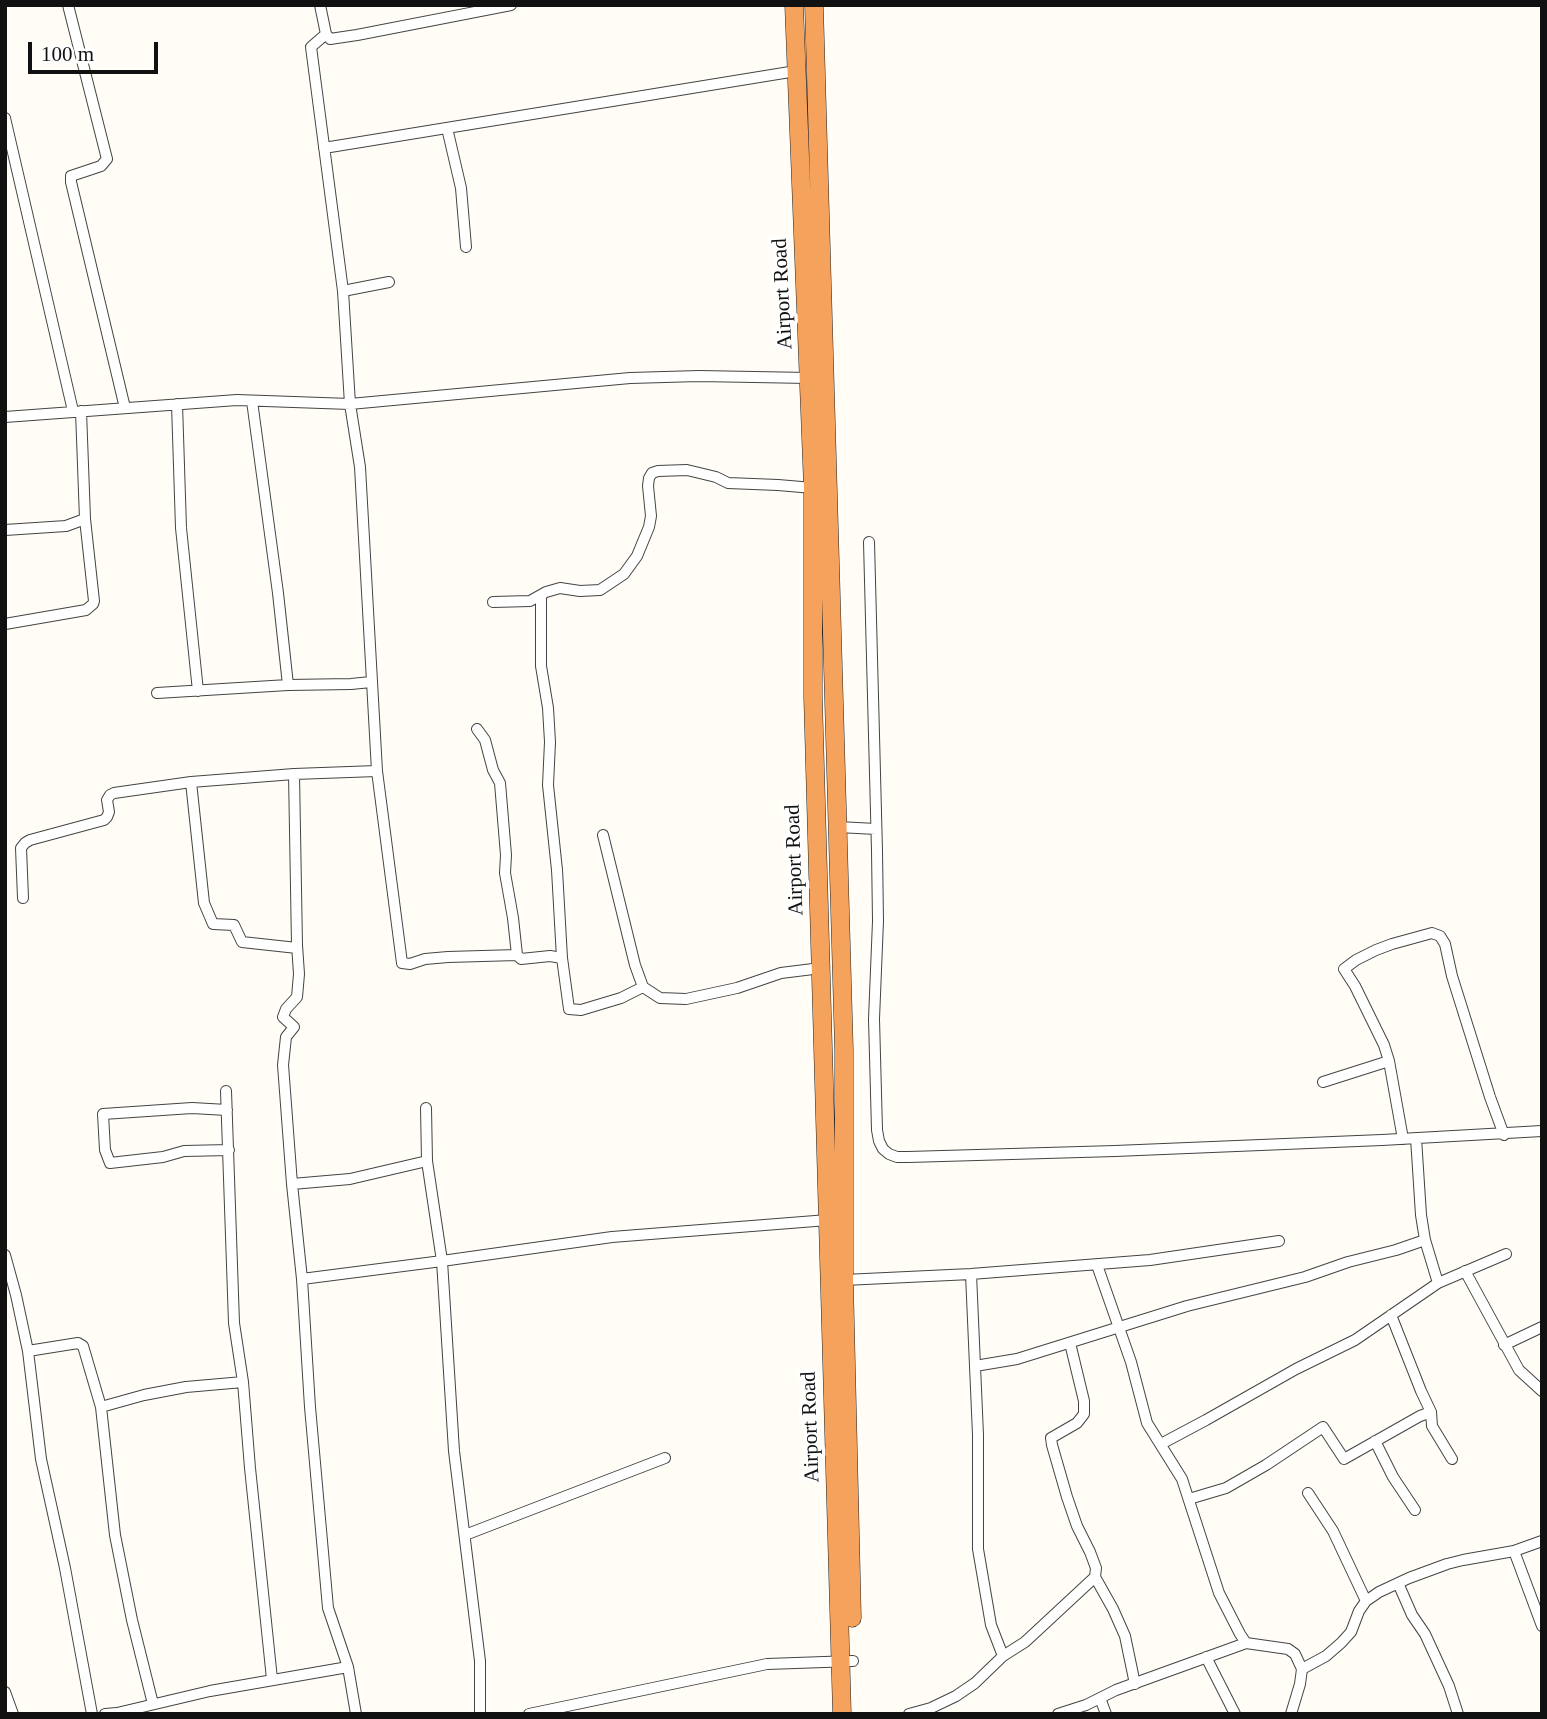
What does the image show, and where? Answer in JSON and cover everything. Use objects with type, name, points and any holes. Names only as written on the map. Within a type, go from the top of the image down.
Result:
[{"type":"highway","name":"Airport Road","points":[[794,5],[813,488],[813,697],[828,1220],[847,1661],[854,1714]]},
{"type":"highway","name":"Airport Road","points":[[814,5],[844,1051],[847,1661],[842,1714]]},
{"type":"street","points":[[68,5],[107,159],[101,166],[71,176],[71,182],[125,408]]},
{"type":"street","points":[[320,5],[326,34],[330,39],[511,5]]},
{"type":"street","points":[[326,34],[310,47],[343,291],[350,404],[360,467],[377,771],[402,963],[449,957],[517,955]]},
{"type":"street","points":[[324,148],[796,71]]},
{"type":"street","points":[[5,118],[77,411],[93,604],[86,610],[5,624]]},
{"type":"street","points":[[447,128],[461,188],[466,247]]},
{"type":"street","points":[[343,291],[389,282]]},
{"type":"street","points":[[5,417],[237,400],[350,404],[630,378],[809,378]]},
{"type":"street","points":[[252,401],[288,685]]},
{"type":"street","points":[[177,404],[181,528],[198,691]]},
{"type":"street","points":[[493,602],[530,601],[560,588],[600,590],[624,574],[637,556],[649,527],[651,516],[648,486],[652,473],[687,470],[728,482],[813,488]]},
{"type":"street","points":[[5,530],[66,526],[86,519]]},
{"type":"street","points":[[869,541],[878,921],[874,1019],[877,1130],[883,1149],[897,1157],[908,1157],[1115,1151],[1504,1135],[1542,1131]]},
{"type":"street","points":[[541,595],[541,666],[550,742],[548,785],[557,870],[562,958],[569,1009],[581,1010],[605,1004],[643,986]]},
{"type":"street","points":[[157,693],[371,682]]},
{"type":"street","points":[[477,729],[485,740],[499,783],[506,855],[505,873],[517,955],[521,959],[550,956],[562,958]]},
{"type":"street","points":[[23,898],[21,849],[25,843],[104,820],[108,812],[107,800],[114,793],[191,782],[377,771]]},
{"type":"street","points":[[294,774],[299,974],[297,997],[286,1009],[283,1017],[294,1027],[286,1037],[283,1065],[328,1608],[348,1667],[356,1714]]},
{"type":"street","points":[[191,782],[204,903],[213,924],[234,925],[242,942],[298,948]]},
{"type":"street","points":[[838,827],[876,828]]},
{"type":"street","points":[[603,835],[635,965],[643,986],[660,998],[685,999],[737,988],[781,973],[821,968]]},
{"type":"street","points":[[1403,1139],[1384,1045],[1344,969],[1365,955],[1432,933],[1440,936],[1445,944],[1452,976],[1504,1135]]},
{"type":"street","points":[[1323,1082],[1389,1061]]},
{"type":"street","points":[[226,1091],[234,1323],[243,1382],[272,1679]]},
{"type":"street","points":[[227,1110],[192,1108],[103,1114],[105,1150],[110,1163],[184,1152],[229,1150]]},
{"type":"street","points":[[426,1108],[427,1161],[442,1261],[454,1451],[480,1661],[480,1714]]},
{"type":"street","points":[[1416,1138],[1420,1215],[1438,1283]]},
{"type":"street","points":[[292,1184],[350,1178],[427,1161]]},
{"type":"street","points":[[302,1279],[612,1237],[828,1220]]},
{"type":"street","points":[[975,1366],[1017,1359],[1187,1306],[1305,1277],[1425,1240]]},
{"type":"street","points":[[844,1280],[1097,1265],[1279,1241]]},
{"type":"street","points":[[1161,1444],[1355,1340],[1438,1283],[1506,1254]]},
{"type":"street","points":[[5,1255],[28,1351],[41,1459],[65,1568],[92,1714]]},
{"type":"street","points":[[1097,1265],[1131,1362],[1147,1423],[1182,1479],[1219,1593],[1247,1643]]},
{"type":"street","points":[[1465,1271],[1519,1370],[1542,1391]]},
{"type":"street","points":[[971,1273],[978,1435],[978,1549],[991,1625],[1003,1656]]},
{"type":"street","points":[[1391,1315],[1431,1412],[1433,1426],[1452,1459]]},
{"type":"street","points":[[1504,1345],[1542,1327]]},
{"type":"street","points":[[28,1351],[78,1343],[83,1346],[101,1407],[115,1535],[153,1704]]},
{"type":"street","points":[[1070,1343],[1084,1401],[1084,1414],[1077,1423],[1051,1438],[1077,1526],[1096,1568],[1095,1577],[1125,1636],[1135,1684]]},
{"type":"street","points":[[101,1407],[186,1387],[243,1382]]},
{"type":"street","points":[[1189,1499],[1226,1488],[1322,1427],[1344,1459],[1431,1412]]},
{"type":"street","points":[[1375,1441],[1392,1477],[1415,1510]]},
{"type":"street","points":[[465,1535],[665,1458]]},
{"type":"street","points":[[1308,1493],[1333,1531],[1366,1601]]},
{"type":"street","points":[[1302,1669],[1326,1656],[1341,1643],[1351,1632],[1366,1601],[1398,1583],[1455,1562],[1514,1551],[1542,1541]]},
{"type":"street","points":[[1514,1551],[1542,1626]]},
{"type":"street","points":[[909,1714],[931,1708],[975,1683],[1003,1656],[1026,1642],[1095,1577]]},
{"type":"street","points":[[1398,1583],[1412,1615],[1425,1634],[1458,1714]]},
{"type":"street","points":[[1058,1714],[1247,1643],[1288,1649],[1295,1654],[1302,1669],[1291,1714]]},
{"type":"street","points":[[1206,1657],[1235,1714]]},
{"type":"street","points":[[529,1714],[766,1664],[847,1661]]},
{"type":"street","points":[[105,1714],[272,1679],[348,1667]]},
{"type":"street","points":[[5,1692],[13,1714]]},
{"type":"street","points":[[1100,1698],[1106,1714]]}]
